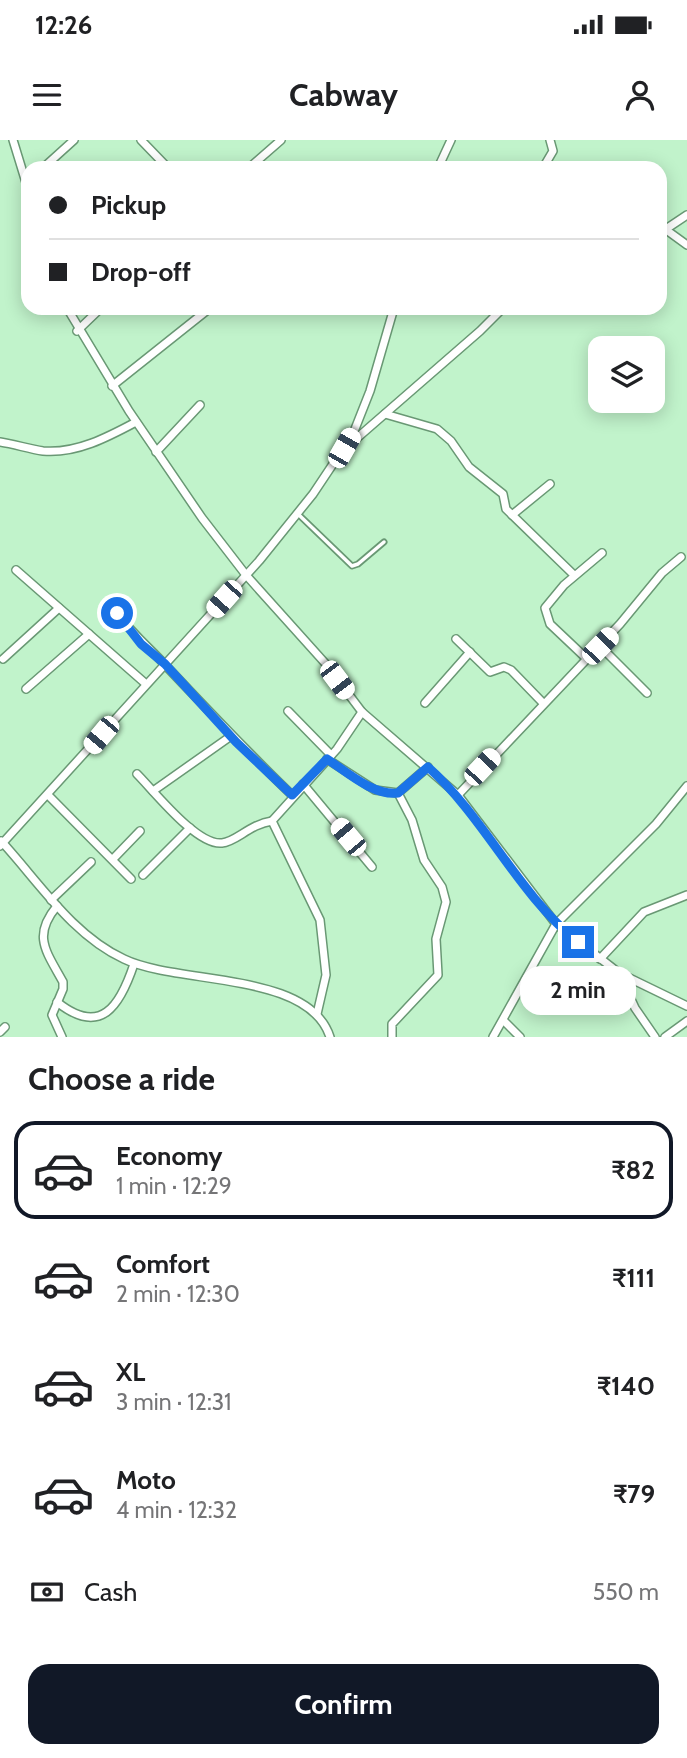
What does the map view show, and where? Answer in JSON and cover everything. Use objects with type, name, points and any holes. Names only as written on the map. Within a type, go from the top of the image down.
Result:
[{"type":"street","points":[[13,140],[21,166]]},
{"type":"street","points":[[51,161],[74,140]]},
{"type":"street","points":[[141,140],[161,161]]},
{"type":"street","points":[[257,161],[281,140]]},
{"type":"street","points":[[441,161],[451,140]]},
{"type":"street","points":[[547,161],[553,152],[550,140]]},
{"type":"street","points":[[667,228],[687,215]]},
{"type":"street","points":[[667,234],[687,245]]},
{"type":"street","points":[[69,315],[156,452],[246,575],[325,663],[362,712],[458,795],[556,923],[619,973],[687,1006]]},
{"type":"street","points":[[77,331],[94,315]]},
{"type":"street","points":[[112,386],[200,315]]},
{"type":"street","points":[[330,1037],[317,1014],[298,1000],[249,985],[160,972],[134,964],[103,947],[54,903],[1,844],[246,575],[298,514],[344,448],[370,391],[392,315]]},
{"type":"street","points":[[344,448],[496,315]]},
{"type":"street","points":[[156,452],[200,405]]},
{"type":"street","points":[[385,414],[430,426],[441,432],[451,441],[464,462],[503,494],[503,506],[574,575]]},
{"type":"street","points":[[0,442],[42,451],[69,450],[101,439],[136,422]]},
{"type":"street","points":[[512,515],[550,484]]},
{"type":"street","points":[[587,659],[550,624],[544,614],[549,603],[574,575],[602,553]]},
{"type":"street","points":[[458,795],[600,646],[651,585],[681,557]]},
{"type":"street","points":[[16,570],[146,684]]},
{"type":"street","points":[[3,659],[60,608]]},
{"type":"street","points":[[117,613],[141,644],[165,664],[231,736],[292,795]]},
{"type":"street","points":[[26,689],[89,635]]},
{"type":"street","points":[[456,639],[490,672],[507,667],[543,703]]},
{"type":"street","points":[[600,646],[647,693]]},
{"type":"street","points":[[425,703],[470,652]]},
{"type":"street","points":[[288,711],[329,757],[375,790],[398,793],[428,767]]},
{"type":"street","points":[[137,774],[190,828],[201,837],[221,843],[248,827],[272,821],[292,795],[329,757],[362,712]]},
{"type":"street","points":[[153,791],[231,736]]},
{"type":"street","points":[[303,784],[372,867]]},
{"type":"street","points":[[493,1037],[556,923],[656,824],[687,786]]},
{"type":"street","points":[[392,1037],[392,1024],[438,975],[436,939],[446,902],[442,887],[424,860],[412,820],[398,793]]},
{"type":"street","points":[[48,795],[131,879]]},
{"type":"street","points":[[272,821],[320,920],[326,975],[323,999],[317,1014]]},
{"type":"street","points":[[143,875],[190,828]]},
{"type":"street","points":[[113,859],[140,831]]},
{"type":"street","points":[[62,1037],[51,1015],[63,982],[42,933],[54,903],[91,862]]},
{"type":"street","points":[[600,959],[644,912],[687,895]]},
{"type":"street","points":[[57,1002],[78,1018],[103,1018],[125,991],[134,964]]},
{"type":"street","points":[[619,973],[635,1008],[655,1037]]},
{"type":"street","points":[[503,1021],[520,1037]]},
{"type":"street","points":[[665,1037],[687,1021]]},
{"type":"lane","points":[[298,514],[352,566],[384,542]]},
{"type":"route","points":[[117,613],[141,644],[165,664],[236,742],[292,795],[327,759],[375,790],[391,794],[398,793],[428,767],[458,795],[547,915],[578,942]]}]
